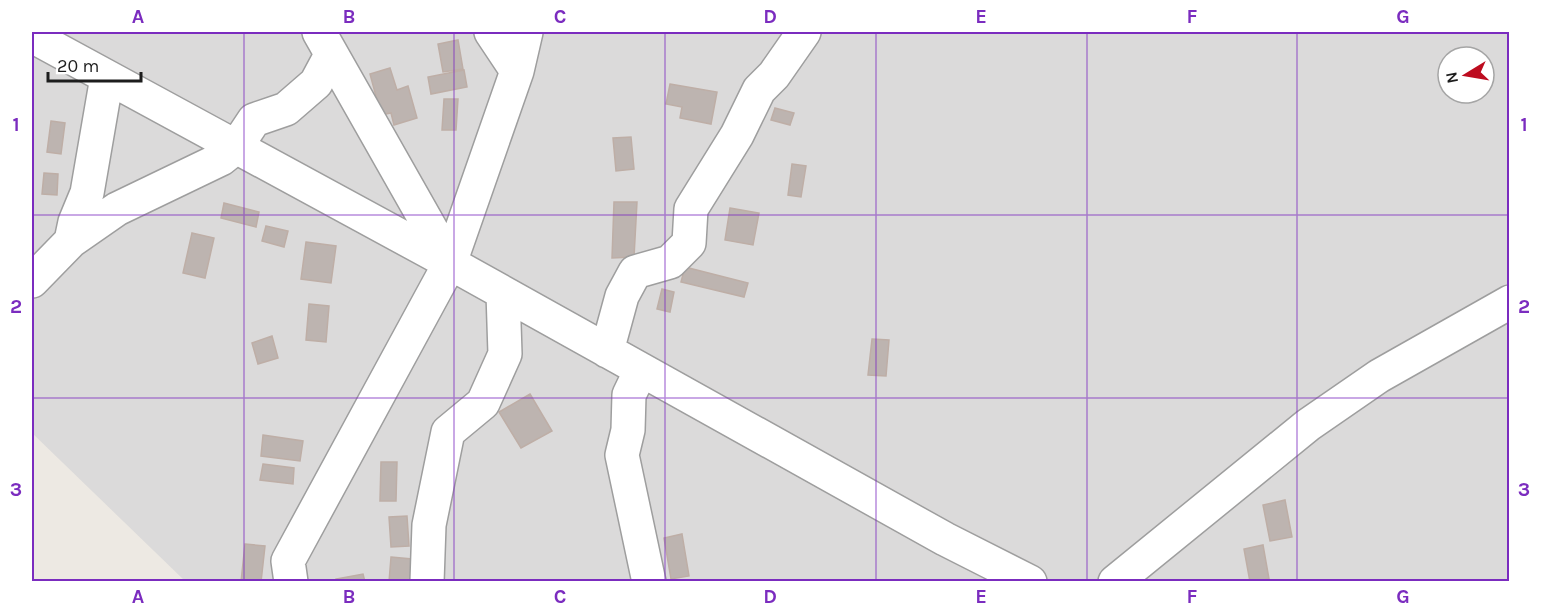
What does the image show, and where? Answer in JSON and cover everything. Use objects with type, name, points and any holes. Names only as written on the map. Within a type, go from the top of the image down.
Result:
[{"type":"street","points":[[491,32],[517,71]]},
{"type":"street","points":[[291,582],[288,561],[450,263],[517,71],[526,32]]},
{"type":"street","points":[[607,351],[622,296],[635,272],[670,262],[688,243],[691,209],[737,135],[759,90],[774,75],[804,32]]},
{"type":"street","points":[[32,36],[450,263],[945,539],[1030,582]]},
{"type":"street","points":[[325,43],[450,263]]},
{"type":"street","points":[[32,281],[71,241],[117,209],[220,159],[236,147],[254,120],[286,109],[316,83],[325,43]]},
{"type":"street","points":[[71,241],[75,222],[87,194],[107,77]]},
{"type":"street","points":[[427,582],[429,525],[448,432],[483,403],[505,354],[503,293]]},
{"type":"street","points":[[1115,582],[1308,425],[1379,376],[1509,302]]},
{"type":"street","points":[[641,370],[630,395],[628,430],[622,455],[649,582]]},
{"type":"shaded area","points":[[32,32],[1509,32],[1509,581],[185,581],[32,433]]},
{"type":"building","points":[[458,40],[463,69],[443,72],[438,44]]},
{"type":"building","points":[[390,68],[397,90],[408,86],[417,118],[394,125],[391,113],[381,115],[370,74]]},
{"type":"building","points":[[464,70],[467,87],[431,94],[428,77]]},
{"type":"building","points":[[670,84],[717,92],[711,124],[680,118],[682,107],[666,104]]},
{"type":"building","points":[[444,99],[458,99],[456,130],[442,130]]},
{"type":"building","points":[[775,108],[794,113],[790,125],[771,120]]},
{"type":"building","points":[[51,121],[65,123],[61,154],[47,152]]},
{"type":"building","points":[[631,137],[634,169],[616,171],[613,138]]},
{"type":"building","points":[[792,164],[806,166],[801,197],[788,195]]},
{"type":"building","points":[[44,173],[58,174],[57,195],[42,194]]},
{"type":"building","points":[[614,202],[637,202],[634,257],[612,258]]},
{"type":"building","points":[[224,203],[259,212],[256,227],[221,218]]},
{"type":"building","points":[[730,208],[759,213],[753,245],[725,240]]},
{"type":"building","points":[[266,226],[288,231],[284,247],[262,241]]},
{"type":"building","points":[[192,233],[214,238],[205,278],[183,273]]},
{"type":"building","points":[[306,242],[336,246],[331,283],[301,279]]},
{"type":"building","points":[[685,267],[748,283],[744,297],[681,282]]},
{"type":"building","points":[[662,289],[674,292],[670,312],[657,309]]},
{"type":"building","points":[[309,304],[329,306],[326,342],[306,340]]},
{"type":"building","points":[[272,336],[278,358],[258,364],[252,343]]},
{"type":"building","points":[[872,339],[889,340],[886,376],[868,375]]},
{"type":"building","points":[[530,394],[552,431],[521,448],[499,412]]},
{"type":"building","points":[[263,435],[303,441],[300,461],[261,456]]},
{"type":"building","points":[[381,462],[397,462],[396,501],[380,501]]},
{"type":"building","points":[[263,464],[294,468],[293,484],[260,480]]},
{"type":"building","points":[[1285,500],[1292,537],[1270,541],[1263,505]]},
{"type":"building","points":[[407,516],[409,546],[391,547],[389,517]]},
{"type":"building","points":[[682,534],[689,576],[671,579],[664,538]]},
{"type":"building","points":[[245,544],[265,546],[261,582],[241,582]]},
{"type":"building","points":[[1263,545],[1269,579],[1250,582],[1244,549]]},
{"type":"building","points":[[391,557],[412,559],[410,582],[389,582]]},
{"type":"building","points":[[363,574],[365,582],[337,582],[336,579]]}]
